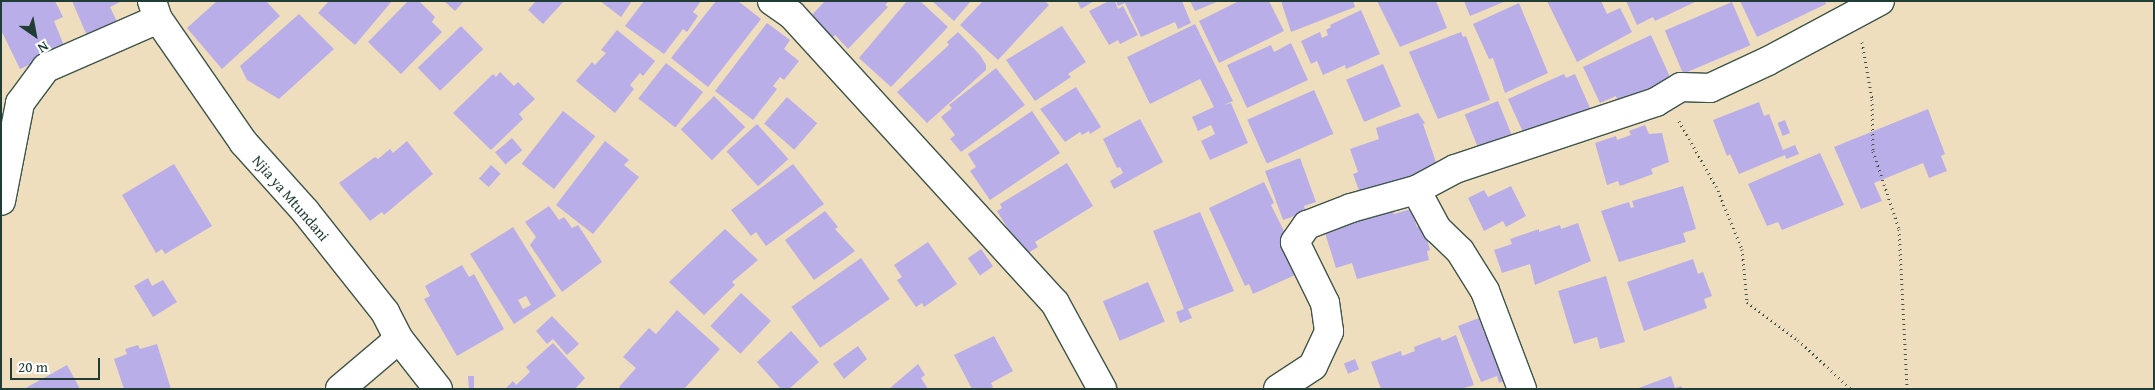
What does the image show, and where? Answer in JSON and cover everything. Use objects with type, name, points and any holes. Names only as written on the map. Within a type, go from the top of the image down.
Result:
[{"type":"street","points":[[772,1],[792,15],[1055,303],[1102,389]]},
{"type":"street","points":[[1278,389],[1313,366],[1329,331],[1325,303],[1295,242],[1308,225],[1351,208],[1416,190],[1454,169],[1656,102],[1681,87],[1710,88],[1880,1]]},
{"type":"street","points":[[1,201],[20,103],[46,68],[155,10]]},
{"type":"street","name":"Njia ya Mtundani","points":[[155,10],[244,143],[385,312],[399,339],[438,389]]},
{"type":"street","points":[[1416,190],[1438,229],[1460,251],[1485,291],[1522,389]]},
{"type":"street","points":[[340,389],[399,339]]},
{"type":"path","points":[[1854,15],[1867,62],[1873,151],[1899,229],[1907,389]]},
{"type":"path","points":[[1656,102],[1679,115],[1678,124],[1716,186],[1742,250],[1748,302],[1798,340],[1851,389]]},
{"type":"building","points":[[1,1],[55,1],[63,17],[54,21],[65,48],[20,69],[1,30]]},
{"type":"building","points":[[72,1],[122,1],[110,7],[118,24],[88,38]]},
{"type":"building","points":[[217,1],[266,1],[280,16],[222,69],[187,28]]},
{"type":"building","points":[[329,1],[392,1],[355,45],[318,13]]},
{"type":"building","points":[[408,1],[419,1],[435,17],[432,22],[442,32],[401,74],[368,42]]},
{"type":"building","points":[[444,1],[464,1],[455,11]]},
{"type":"building","points":[[536,1],[564,1],[543,24],[528,10]]},
{"type":"building","points":[[600,1],[632,1],[621,17]]},
{"type":"building","points":[[644,1],[701,1],[693,12],[698,16],[687,32],[683,29],[664,54],[625,26]]},
{"type":"building","points":[[716,1],[738,1],[761,19],[708,87],[671,58]]},
{"type":"building","points":[[825,1],[889,1],[885,5],[888,7],[848,49],[835,35],[831,39],[809,18]]},
{"type":"building","points":[[907,1],[920,1],[948,27],[891,87],[859,58]]},
{"type":"building","points":[[932,1],[971,1],[954,21]]},
{"type":"building","points":[[983,1],[1045,1],[1049,5],[998,60],[960,25]]},
{"type":"building","points":[[1077,1],[1094,1],[1081,9]]},
{"type":"building","points":[[1109,1],[1115,1],[1118,9],[1123,6],[1138,35],[1120,44],[1118,40],[1109,45],[1089,11]]},
{"type":"building","points":[[1116,1],[1182,1],[1191,23],[1178,29],[1175,22],[1141,37],[1125,3],[1118,6]]},
{"type":"building","points":[[1190,1],[1219,1],[1195,11]]},
{"type":"building","points":[[1239,1],[1269,1],[1284,31],[1219,63],[1199,21]]},
{"type":"building","points":[[1281,1],[1353,1],[1355,7],[1291,32]]},
{"type":"building","points":[[1377,1],[1436,1],[1447,28],[1400,47]]},
{"type":"building","points":[[1464,1],[1506,1],[1470,16]]},
{"type":"building","points":[[1547,1],[1601,1],[1607,14],[1620,8],[1632,32],[1577,62]]},
{"type":"building","points":[[1626,1],[1697,1],[1655,21],[1653,17],[1637,25]]},
{"type":"building","points":[[1740,1],[1825,1],[1826,4],[1757,37]]},
{"type":"building","points":[[1732,2],[1750,45],[1683,74],[1665,31]]},
{"type":"building","points":[[1519,3],[1548,73],[1505,93],[1493,58],[1489,59],[1473,24]]},
{"type":"building","points":[[1361,10],[1380,54],[1346,69],[1345,65],[1323,75],[1317,61],[1311,64],[1301,41],[1320,32],[1322,38],[1328,35],[1326,30],[1331,27],[1330,25]]},
{"type":"building","points":[[299,14],[334,49],[279,99],[247,80],[240,66]]},
{"type":"building","points":[[767,23],[790,40],[784,49],[799,61],[784,80],[780,77],[773,86],[777,89],[753,120],[715,91]]},
{"type":"building","points":[[1195,24],[1233,101],[1224,105],[1231,103],[1248,143],[1210,160],[1201,141],[1215,134],[1211,125],[1198,131],[1192,117],[1214,107],[1200,79],[1150,104],[1127,57]]},
{"type":"building","points":[[461,26],[483,49],[440,91],[418,68]]},
{"type":"building","points":[[1062,26],[1086,62],[1068,74],[1071,77],[1035,101],[1006,60]]},
{"type":"building","points":[[617,30],[655,61],[643,76],[640,73],[630,85],[634,89],[615,113],[576,81],[592,62],[595,65],[606,53],[601,50]]},
{"type":"building","points":[[958,32],[980,55],[986,65],[986,70],[927,123],[897,92],[949,45],[947,42]]},
{"type":"building","points":[[1461,32],[1463,37],[1466,36],[1490,100],[1438,119],[1409,52]]},
{"type":"building","points":[[1651,35],[1671,79],[1618,103],[1616,96],[1600,103],[1583,67]]},
{"type":"building","points":[[1291,43],[1308,80],[1247,108],[1227,65],[1271,45],[1274,52]]},
{"type":"building","points":[[666,63],[703,92],[675,127],[638,98]]},
{"type":"building","points":[[1383,64],[1401,106],[1364,122],[1346,80]]},
{"type":"building","points":[[996,68],[1025,105],[961,152],[950,139],[955,135],[941,117],[952,108],[949,105]]},
{"type":"building","points":[[500,72],[514,86],[518,82],[535,99],[519,114],[523,119],[491,150],[453,113],[493,74],[496,77]]},
{"type":"building","points":[[1564,74],[1566,78],[1575,74],[1591,110],[1527,141],[1508,99]]},
{"type":"building","points":[[1076,87],[1101,127],[1090,134],[1089,131],[1082,135],[1080,132],[1065,142],[1040,109]]},
{"type":"building","points":[[1314,90],[1334,134],[1267,164],[1247,120]]},
{"type":"building","points":[[714,96],[745,127],[712,160],[681,129]]},
{"type":"building","points":[[787,97],[817,123],[794,150],[764,123]]},
{"type":"building","points":[[1498,101],[1513,139],[1480,153],[1465,114]]},
{"type":"building","points":[[1759,102],[1764,116],[1769,114],[1783,150],[1795,145],[1799,154],[1786,159],[1785,155],[1739,174],[1730,154],[1727,156],[1713,120]]},
{"type":"building","points":[[1928,109],[1945,154],[1941,156],[1947,171],[1929,178],[1923,163],[1874,183],[1882,201],[1861,209],[1834,147]]},
{"type":"building","points":[[563,111],[595,136],[554,189],[522,164]]},
{"type":"building","points":[[1032,111],[1060,153],[990,200],[970,171],[976,167],[968,154]]},
{"type":"building","points":[[1418,113],[1425,123],[1423,124],[1438,168],[1361,196],[1353,174],[1358,172],[1350,149],[1379,139],[1376,128]]},
{"type":"building","points":[[1140,119],[1163,162],[1114,189],[1110,181],[1123,173],[1120,167],[1117,168],[1103,139]]},
{"type":"building","points":[[1785,120],[1790,133],[1783,136],[1778,123]]},
{"type":"building","points":[[757,124],[788,159],[758,186],[727,151]]},
{"type":"building","points":[[1645,125],[1649,134],[1662,133],[1669,162],[1651,169],[1653,174],[1620,186],[1618,181],[1607,185],[1595,143],[1616,136],[1617,140],[1631,135],[1629,131]]},
{"type":"building","points":[[512,138],[522,150],[505,164],[495,152]]},
{"type":"building","points":[[407,141],[433,174],[384,215],[382,212],[370,221],[339,183],[375,157],[378,159],[390,149],[393,153]]},
{"type":"building","points":[[605,141],[629,160],[624,165],[639,177],[593,234],[556,205]]},
{"type":"building","points":[[1820,153],[1844,205],[1782,230],[1778,222],[1767,226],[1748,184]]},
{"type":"building","points":[[1300,158],[1316,202],[1304,206],[1306,212],[1283,220],[1265,171]]},
{"type":"building","points":[[1067,163],[1093,206],[1035,242],[1038,247],[1028,253],[1023,246],[1020,248],[997,211],[1002,208],[1000,204]]},
{"type":"building","points":[[174,164],[212,226],[165,254],[162,249],[156,253],[122,195]]},
{"type":"building","points":[[793,164],[824,204],[766,246],[756,232],[751,236],[731,210]]},
{"type":"building","points":[[491,165],[501,174],[489,187],[479,178]]},
{"type":"building","points":[[1264,182],[1274,203],[1271,205],[1304,271],[1253,294],[1249,284],[1245,286],[1209,208]]},
{"type":"building","points":[[1511,186],[1526,216],[1506,227],[1503,221],[1484,231],[1468,198],[1484,190],[1488,197]]},
{"type":"building","points":[[1683,186],[1696,229],[1683,233],[1686,242],[1619,262],[1601,211],[1629,202],[1631,208],[1634,207],[1632,201]]},
{"type":"building","points":[[549,206],[559,220],[564,217],[572,228],[578,225],[602,262],[562,292],[530,245],[536,237],[525,222]]},
{"type":"building","points":[[1392,206],[1394,214],[1411,209],[1417,227],[1423,225],[1430,250],[1427,251],[1429,260],[1357,279],[1352,263],[1336,268],[1325,233],[1333,230],[1331,225],[1365,214],[1366,219],[1376,216],[1375,211]]},
{"type":"building","points":[[825,211],[838,227],[835,229],[855,251],[814,280],[785,240]]},
{"type":"building","points":[[1200,212],[1234,291],[1188,309],[1192,318],[1180,323],[1176,312],[1184,309],[1153,231]]},
{"type":"building","points":[[1578,223],[1591,261],[1535,285],[1530,264],[1502,273],[1494,250],[1512,244],[1510,239],[1539,229],[1539,232],[1560,225],[1561,229]]},
{"type":"building","points":[[513,227],[556,296],[514,324],[470,254]],"holes":[[[526,296],[531,305],[523,309],[518,300]]]},
{"type":"building","points":[[725,229],[758,260],[732,282],[735,285],[704,315],[669,282]]},
{"type":"building","points":[[928,242],[957,284],[924,307],[922,303],[916,307],[897,280],[902,277],[894,265]]},
{"type":"building","points":[[981,249],[993,266],[980,275],[968,258]]},
{"type":"building","points":[[861,258],[890,299],[820,348],[791,307]]},
{"type":"building","points":[[1693,259],[1698,274],[1703,272],[1712,296],[1704,299],[1707,308],[1644,331],[1627,282]]},
{"type":"building","points":[[462,265],[469,277],[474,274],[504,329],[457,356],[424,299],[430,296],[425,286]]},
{"type":"building","points":[[1606,276],[1625,342],[1600,349],[1597,337],[1574,344],[1558,291]]},
{"type":"building","points":[[148,278],[152,286],[163,280],[177,302],[153,317],[134,286]]},
{"type":"building","points":[[1148,282],[1165,322],[1120,341],[1103,301]]},
{"type":"building","points":[[741,293],[771,321],[740,354],[710,326]]},
{"type":"building","points":[[677,310],[720,349],[684,389],[621,389],[619,387],[636,368],[623,357],[649,328],[656,334]]},
{"type":"building","points":[[552,316],[579,344],[567,355],[553,339],[547,344],[536,331]]},
{"type":"building","points":[[1479,318],[1484,333],[1487,331],[1506,380],[1499,383],[1497,376],[1481,382],[1458,326]]},
{"type":"building","points":[[791,331],[819,362],[789,389],[781,389],[757,362]]},
{"type":"building","points":[[1456,335],[1474,385],[1461,389],[1381,389],[1371,362],[1401,351],[1402,356],[1415,351],[1414,347],[1440,337],[1442,341]]},
{"type":"building","points":[[994,336],[1013,371],[991,383],[993,387],[990,389],[972,389],[954,355]]},
{"type":"building","points":[[553,343],[585,378],[575,389],[505,389],[513,381],[516,385],[530,372],[526,367]]},
{"type":"building","points":[[157,344],[171,389],[124,389],[114,359],[127,354],[125,349],[138,345],[140,349]]},
{"type":"building","points":[[858,346],[867,359],[844,379],[833,364]]},
{"type":"building","points":[[1355,359],[1359,369],[1348,374],[1344,363]]},
{"type":"building","points":[[918,364],[925,375],[921,378],[928,389],[889,389]]},
{"type":"building","points":[[67,365],[80,389],[24,389]]},
{"type":"building","points":[[468,376],[474,376],[474,389],[469,389]]},
{"type":"building","points":[[1671,376],[1675,388],[1681,386],[1683,389],[1636,389]]}]
